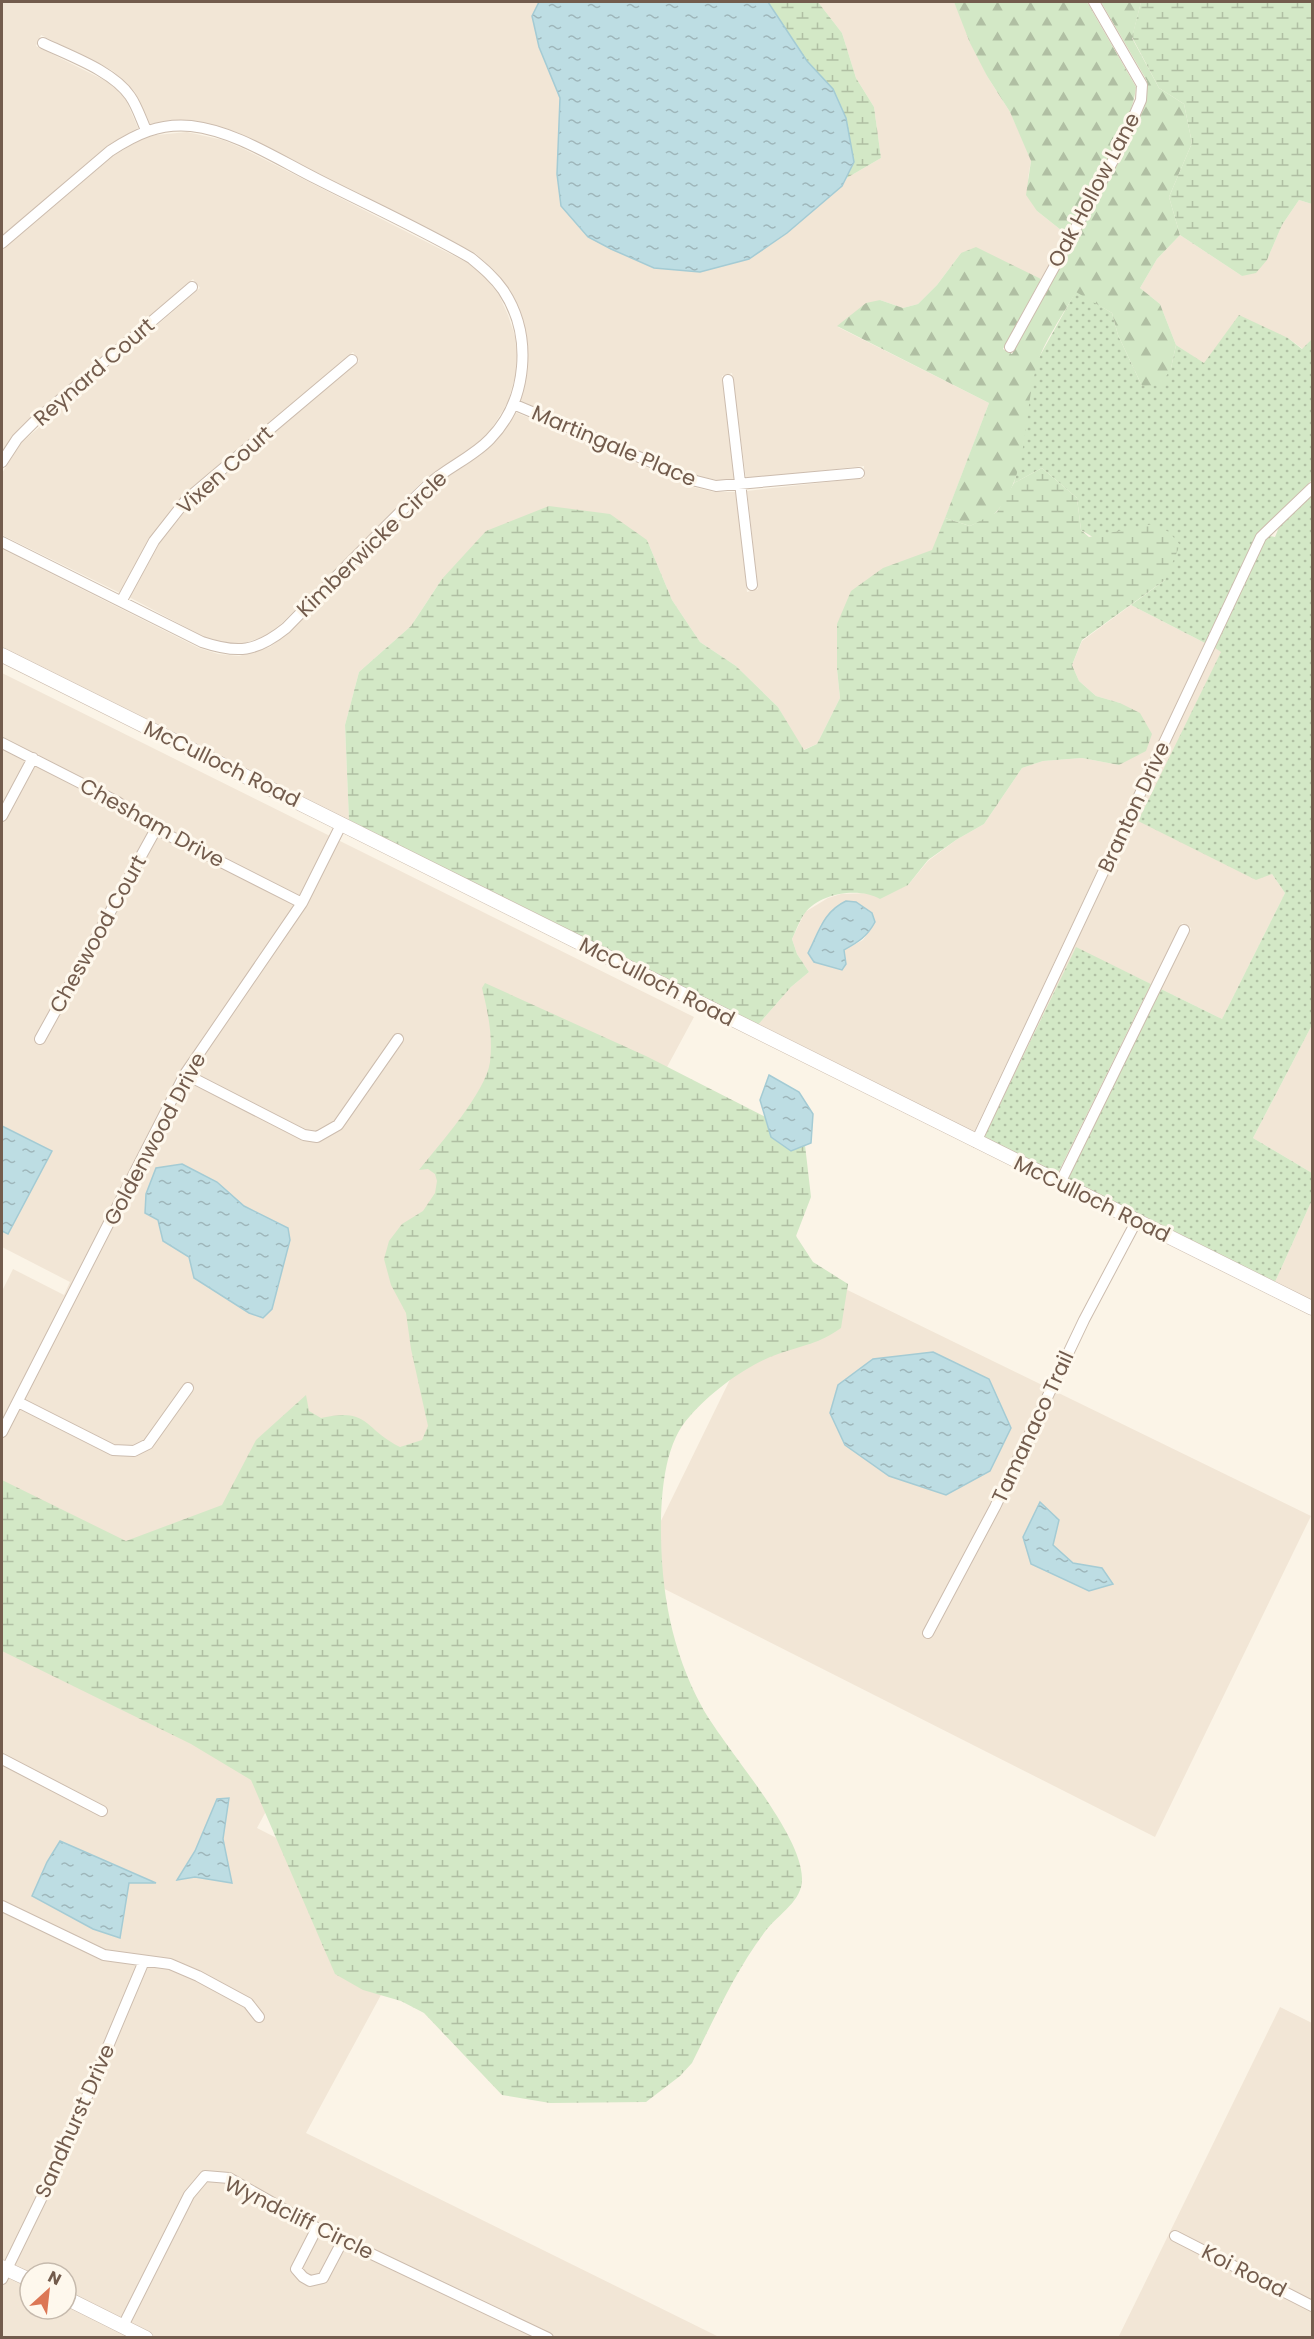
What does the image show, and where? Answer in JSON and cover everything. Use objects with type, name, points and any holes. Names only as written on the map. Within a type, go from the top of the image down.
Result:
[{"type":"street","name":"Oak Hollow Lane","points":[[1010,347],[1121,146],[1141,100],[1142,85],[1094,2]]},
{"type":"street","points":[[43,43],[109,75],[131,97],[146,130]]},
{"type":"street","name":"Kimberwicke Circle","points":[[2,243],[110,151],[146,130],[188,126],[225,134],[471,258],[490,274],[504,292],[514,312],[520,334],[521,373],[513,404],[485,444],[430,483],[286,628],[268,642],[240,650],[220,648],[201,642],[122,600],[2,542]]},
{"type":"street","name":"Reynard Court","points":[[2,462],[17,439],[34,422],[192,287]]},
{"type":"street","name":"Vixen Court","points":[[122,600],[154,541],[187,499],[352,360]]},
{"type":"street","points":[[728,380],[752,585]]},
{"type":"street","name":"Martingale Place","points":[[513,404],[696,481],[716,486],[741,486],[859,473]]},
{"type":"street","name":"Branton Drive","points":[[976,1142],[1261,537],[1312,488]]},
{"type":"street","name":"McCulloch Road","points":[[2,655],[1312,1308]]},
{"type":"street","name":"Chesham Drive","points":[[2,743],[116,801],[156,829],[302,903]]},
{"type":"street","points":[[2,816],[33,758]]},
{"type":"street","name":"Goldenwood Drive","points":[[2,1432],[185,1074],[302,903],[342,823]]},
{"type":"street","name":"Cheswood Court","points":[[40,1039],[156,829]]},
{"type":"street","points":[[1060,1183],[1184,930]]},
{"type":"street","points":[[185,1074],[304,1135],[317,1137],[338,1125],[398,1039]]},
{"type":"street","name":"Tamanaco Trail","points":[[928,1633],[995,1507],[1084,1320],[1137,1220]]},
{"type":"street","points":[[18,1402],[114,1450],[134,1451],[148,1444],[188,1388]]},
{"type":"street","points":[[2,1759],[102,1811]]},
{"type":"street","points":[[2,1906],[104,1955],[170,1964],[198,1976],[248,2003],[259,2017]]},
{"type":"street","name":"Sandhurst Drive","points":[[3,2271],[61,2158],[144,1961]]},
{"type":"street","name":"Wyndcliff Circle","points":[[123,2326],[189,2195],[204,2176],[230,2178],[317,2228],[548,2337]]},
{"type":"street","points":[[317,2228],[296,2269],[310,2282],[323,2278],[343,2240]]},
{"type":"street","name":"Koi Road","points":[[1175,2236],[1312,2306]]},
{"type":"street","points":[[3,2271],[18,2276]]},
{"type":"street","points":[[78,2304],[146,2337]]},
{"type":"shaded area","points":[[2,2],[539,2],[532,16],[539,47],[560,98],[557,174],[588,237],[654,268],[700,272],[749,259],[787,233],[842,186],[845,179],[881,158],[874,107],[856,78],[842,33],[818,2],[954,2],[987,76],[1010,112],[1024,143],[1031,161],[1028,178],[1037,211],[1066,234],[1041,279],[961,253],[937,285],[918,304],[903,308],[880,300],[838,327],[989,403],[933,550],[837,624],[837,669],[840,698],[817,744],[803,750],[778,707],[736,666],[700,642],[672,600],[647,540],[442,579],[411,626],[359,672],[345,725],[349,820],[2,648],[2,549],[199,648],[218,654],[239,656],[270,647],[289,632],[433,487],[481,455],[497,440],[515,412],[693,487],[714,492],[736,492],[747,592],[758,589],[747,491],[864,478],[864,466],[746,479],[732,373],[722,376],[735,480],[717,480],[698,476],[520,401],[527,374],[526,332],[509,289],[494,270],[475,253],[228,129],[189,120],[149,124],[135,92],[113,71],[41,35],[36,46],[106,81],[117,90],[126,100],[138,128],[107,146],[2,236]]},
{"type":"shaded area","points":[[187,132],[223,140],[244,149],[468,263],[486,278],[499,295],[515,336],[516,373],[508,402],[489,433],[474,447],[426,478],[282,623],[266,636],[241,644],[204,637],[129,597],[159,544],[191,504],[359,361],[353,352],[184,496],[150,538],[120,593],[2,535],[2,473],[21,443],[200,288],[193,279],[31,418],[14,435],[2,452],[2,250],[113,156],[147,136]]},
{"type":"shaded area","points":[[1299,200],[1312,204],[1312,339],[1303,349],[1288,338],[1203,363],[1176,345],[1160,304],[1140,288],[1157,259],[1180,235],[1242,276],[1267,260],[1282,225]]},
{"type":"shaded area","points":[[1131,605],[1205,643],[973,1134],[757,1026],[791,987],[809,972],[797,954],[792,939],[805,912],[828,898],[841,894],[870,893],[908,885],[928,861],[956,840],[984,824],[1022,768],[1043,761],[1082,758],[1119,765],[1120,703],[1096,696],[1079,681],[1072,665],[1082,641]],"holes":[[[875,922],[863,940],[844,950],[845,964],[808,953],[821,924]]]},
{"type":"shaded area","points":[[1215,648],[1221,651],[1272,874],[1285,893],[1222,1019],[1161,989],[1191,928],[1182,923],[1151,984],[1076,948],[1005,1092]]},
{"type":"shaded area","points":[[2,673],[694,1017],[257,1828],[425,1914],[306,2133],[719,2337],[2,2337],[2,1291],[13,1269],[64,1295],[70,1282],[2,1247]]},
{"type":"shaded area","points":[[1312,1025],[1312,1173],[1253,1138]]},
{"type":"shaded area","points":[[1312,1200],[1312,1301],[1275,1282]]},
{"type":"shaded area","points":[[788,1261],[1311,1516],[1155,1837],[635,1574]]},
{"type":"shaded area","points":[[1280,2007],[1312,2023],[1312,2337],[1118,2338]]},
{"type":"green space","points":[[768,2],[818,2],[842,33],[856,78],[874,107],[881,158],[845,179],[854,162],[833,89],[807,61]]},
{"type":"green space","points":[[954,2],[1087,2],[1136,87],[1133,104],[1118,142],[1066,234],[1037,211],[1026,195],[1031,161],[1010,112],[987,76],[970,43]]},
{"type":"green space","points":[[1101,2],[1141,2],[1132,38],[1159,88],[1184,104],[1192,143],[1169,197],[1180,235],[1157,259],[1140,288],[1160,304],[1176,345],[1171,368],[1161,385],[1142,386],[1118,335],[1112,313],[1076,292],[1040,357],[1016,477],[998,510],[989,518],[970,526],[945,518],[989,403],[837,326],[866,303],[880,300],[903,308],[918,304],[937,285],[961,253],[976,247],[1041,279],[1003,349],[1012,354],[1126,149],[1146,102],[1147,81]]},
{"type":"green space","points":[[1141,2],[1312,2],[1312,204],[1299,200],[1282,225],[1267,260],[1256,273],[1242,276],[1180,235],[1169,197],[1192,143],[1184,104],[1159,88],[1132,37]]},
{"type":"green space","points":[[1076,291],[1112,313],[1118,335],[1142,386],[1171,368],[1176,345],[1204,363],[1239,315],[1288,338],[1302,349],[1312,339],[1312,480],[1256,535],[1205,643],[1131,605],[1165,580],[1081,530],[1077,498],[1042,468],[1014,483],[1023,444],[1029,392],[1037,361]]},
{"type":"green space","points":[[1042,468],[1077,498],[1081,530],[1089,537],[1153,524],[1169,532],[1180,545],[1165,580],[1082,640],[1072,665],[1079,681],[1096,696],[1120,703],[1140,713],[1152,734],[1146,751],[1119,765],[1082,758],[1043,761],[1022,768],[984,824],[928,860],[908,885],[880,899],[862,893],[840,894],[812,906],[803,916],[792,939],[797,954],[809,972],[791,987],[757,1026],[349,820],[345,725],[359,672],[411,626],[442,579],[486,531],[549,506],[610,514],[647,540],[672,600],[700,642],[736,666],[778,707],[804,750],[817,744],[840,698],[837,669],[837,624],[851,591],[883,568],[932,550],[945,518],[970,526],[997,512],[1014,483]]},
{"type":"green space","points":[[1312,495],[1312,1025],[1253,1138],[1312,1173],[1312,1200],[1275,1282],[1067,1180],[1161,989],[1222,1019],[1285,893],[1272,874],[1256,880],[1138,821],[1221,652],[1215,648],[1265,540],[1270,536],[1275,537],[1279,527]]},
{"type":"green space","points":[[1076,947],[1151,984],[1057,1175],[983,1139]]},
{"type":"green space","points":[[485,983],[648,1057],[777,1123],[805,1145],[811,1197],[796,1236],[813,1262],[848,1284],[841,1328],[818,1341],[766,1359],[719,1388],[682,1426],[675,1438],[667,1464],[661,1519],[662,1568],[669,1616],[682,1662],[702,1707],[761,1791],[789,1838],[798,1859],[802,1878],[795,1900],[767,1929],[745,1960],[692,2063],[680,2076],[646,2102],[550,2103],[502,2095],[424,2013],[401,2001],[363,1990],[335,1974],[251,1780],[191,1744],[2,1651],[2,1480],[126,1541],[222,1505],[256,1440],[306,1395],[309,1411],[321,1418],[349,1415],[358,1418],[400,1447],[422,1440],[428,1426],[411,1349],[406,1313],[391,1285],[384,1259],[389,1241],[402,1224],[423,1211],[435,1193],[437,1181],[435,1174],[428,1169],[419,1170],[471,1103],[487,1074],[491,1043],[482,988]]},
{"type":"water","points":[[539,2],[768,2],[807,61],[833,89],[846,118],[854,162],[842,186],[787,233],[749,259],[700,272],[654,268],[588,237],[561,206],[557,174],[560,98],[539,47],[532,16]]},
{"type":"water","points":[[846,901],[856,902],[872,913],[875,922],[862,939],[844,950],[846,964],[842,970],[814,962],[808,953],[827,917]]},
{"type":"water","points":[[769,1075],[799,1092],[813,1114],[811,1143],[791,1151],[771,1137],[760,1100]]},
{"type":"water","points":[[2,1126],[52,1151],[8,1234],[2,1231]]},
{"type":"water","points":[[182,1164],[217,1182],[244,1206],[288,1228],[290,1240],[272,1309],[263,1318],[249,1313],[194,1278],[189,1257],[163,1241],[158,1220],[145,1213],[146,1194],[156,1168]]},
{"type":"water","points":[[933,1352],[989,1379],[1011,1428],[990,1471],[946,1495],[889,1476],[845,1445],[830,1413],[838,1385],[873,1359]]},
{"type":"water","points":[[1040,1502],[1059,1520],[1053,1545],[1073,1563],[1102,1568],[1113,1584],[1089,1591],[1031,1564],[1023,1537]]},
{"type":"water","points":[[229,1798],[223,1839],[232,1883],[195,1877],[177,1880],[195,1851],[217,1799]]},
{"type":"water","points":[[60,1841],[156,1883],[129,1883],[120,1938],[93,1929],[32,1896],[47,1862]]}]
